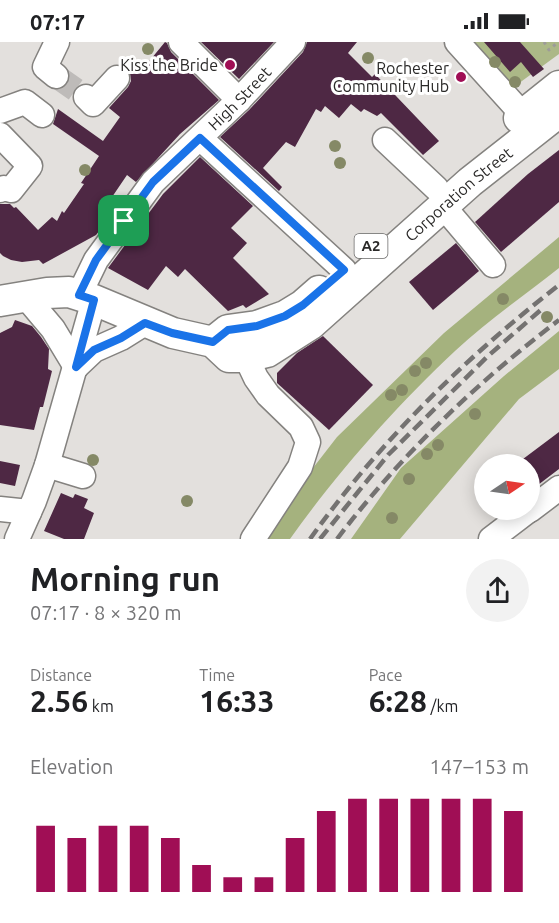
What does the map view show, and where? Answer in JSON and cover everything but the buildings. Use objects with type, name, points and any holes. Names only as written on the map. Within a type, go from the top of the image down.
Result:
[{"type":"main road","name":"Corporation Street","points":[[246,357],[275,348],[311,324],[523,115],[559,86]]},
{"type":"main road","name":"Corporation Street","points":[[213,342],[228,330],[257,326],[285,316],[303,305],[344,270],[440,197],[498,158],[559,112]]},
{"type":"main road","points":[[8,299],[62,291],[86,297],[172,333],[213,342],[229,357],[246,357]]},
{"type":"street","points":[[50,72],[57,42]]},
{"type":"street","points":[[181,42],[239,100]]},
{"type":"street","name":"High Street","points":[[24,531],[47,465],[76,367],[86,297],[96,260],[153,182],[239,100],[293,42]]},
{"type":"street","points":[[457,42],[523,115]]},
{"type":"street","points":[[86,97],[93,104],[117,78]]},
{"type":"street","points":[[0,111],[24,102],[42,115]]},
{"type":"street","points":[[0,135],[30,166],[11,190],[4,188],[0,190]]},
{"type":"street","points":[[200,138],[344,270]]},
{"type":"street","points":[[385,140],[440,197],[494,265]]},
{"type":"street","points":[[8,299],[53,329],[76,367],[94,350],[121,338],[145,323]]},
{"type":"street","points":[[246,357],[256,378],[268,394],[301,426],[308,442],[300,467],[253,539]]},
{"type":"street","points":[[47,465],[83,476]]},
{"type":"street","points":[[540,502],[559,488]]},
{"type":"street","points":[[0,509],[24,531]]},
{"type":"street","points":[[491,539],[516,520]]},
{"type":"path","points":[[544,42],[549,50],[558,42]]},
{"type":"green space","points":[[472,42],[559,42],[559,54],[511,89]]},
{"type":"green space","points":[[559,237],[559,268],[480,329],[433,372],[347,465],[290,539],[266,539],[306,477],[337,437],[444,333]]},
{"type":"green space","points":[[559,331],[559,369],[519,399],[400,539],[351,539],[401,468],[504,376]]},
{"type":"tunnel","points":[[56,76],[86,97]]},
{"type":"railway","points":[[310,539],[365,469],[425,403],[490,342],[559,285]]},
{"type":"railway","points":[[320,539],[388,455],[488,356],[543,308]]},
{"type":"railway","points":[[337,539],[361,508],[440,422],[498,369],[559,320]]},
{"type":"place","name":"Kiss the Bride","points":[[230,65]]},
{"type":"place","name":"Rochester Community Hub","points":[[461,77]]},
{"type":"route","points":[[200,138],[344,270],[303,305],[275,321],[228,330],[213,342],[172,333],[145,323],[121,338],[94,350],[76,367],[94,300],[79,295],[96,260],[124,221],[153,182],[200,138]]}]
